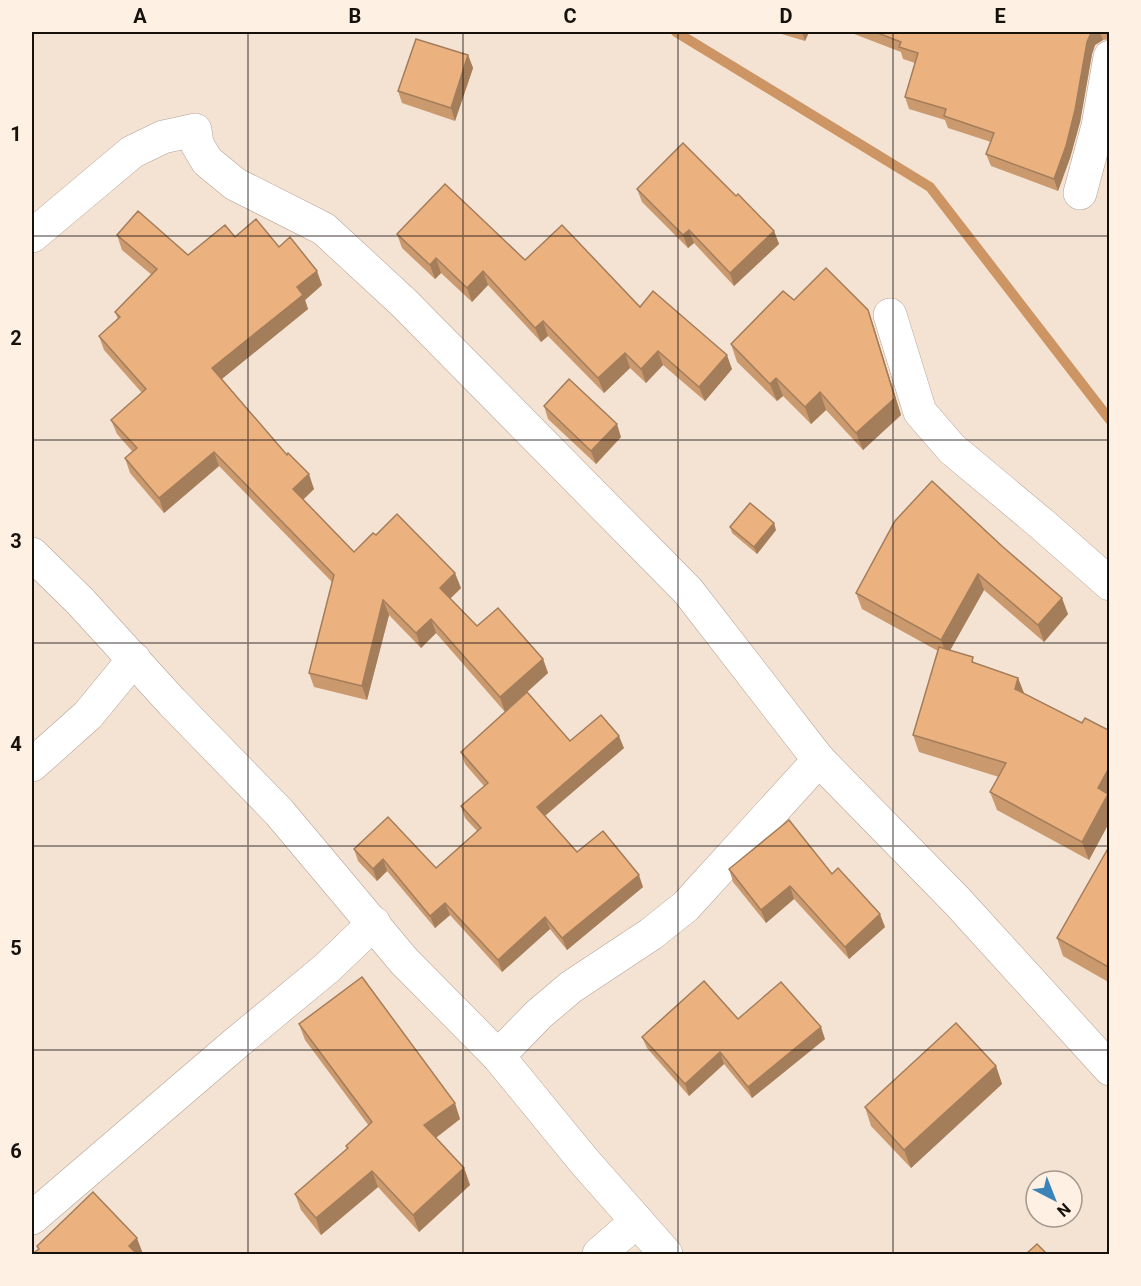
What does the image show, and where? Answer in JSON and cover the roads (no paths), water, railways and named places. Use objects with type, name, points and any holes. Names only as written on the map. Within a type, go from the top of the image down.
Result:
[{"type":"street","points":[[1080,193],[1098,126],[1110,57]]},
{"type":"street","points":[[32,236],[132,152],[163,137],[195,130],[197,144],[207,161],[235,184],[324,229],[413,311],[688,591],[819,760],[958,902],[1110,1070]]},
{"type":"street","points":[[890,315],[920,412],[952,449],[1110,584]]},
{"type":"street","points":[[32,554],[80,601],[279,812],[404,961],[498,1056],[584,1161],[666,1254]]},
{"type":"street","points":[[32,765],[88,715],[134,659]]},
{"type":"street","points":[[498,1056],[539,1014],[571,987],[651,934],[686,906],[819,760]]},
{"type":"street","points":[[32,1218],[209,1065],[327,968],[374,923]]},
{"type":"street","points":[[599,1254],[637,1221]]},
{"type":"waterway","points":[[676,32],[930,187],[1110,420]]}]
